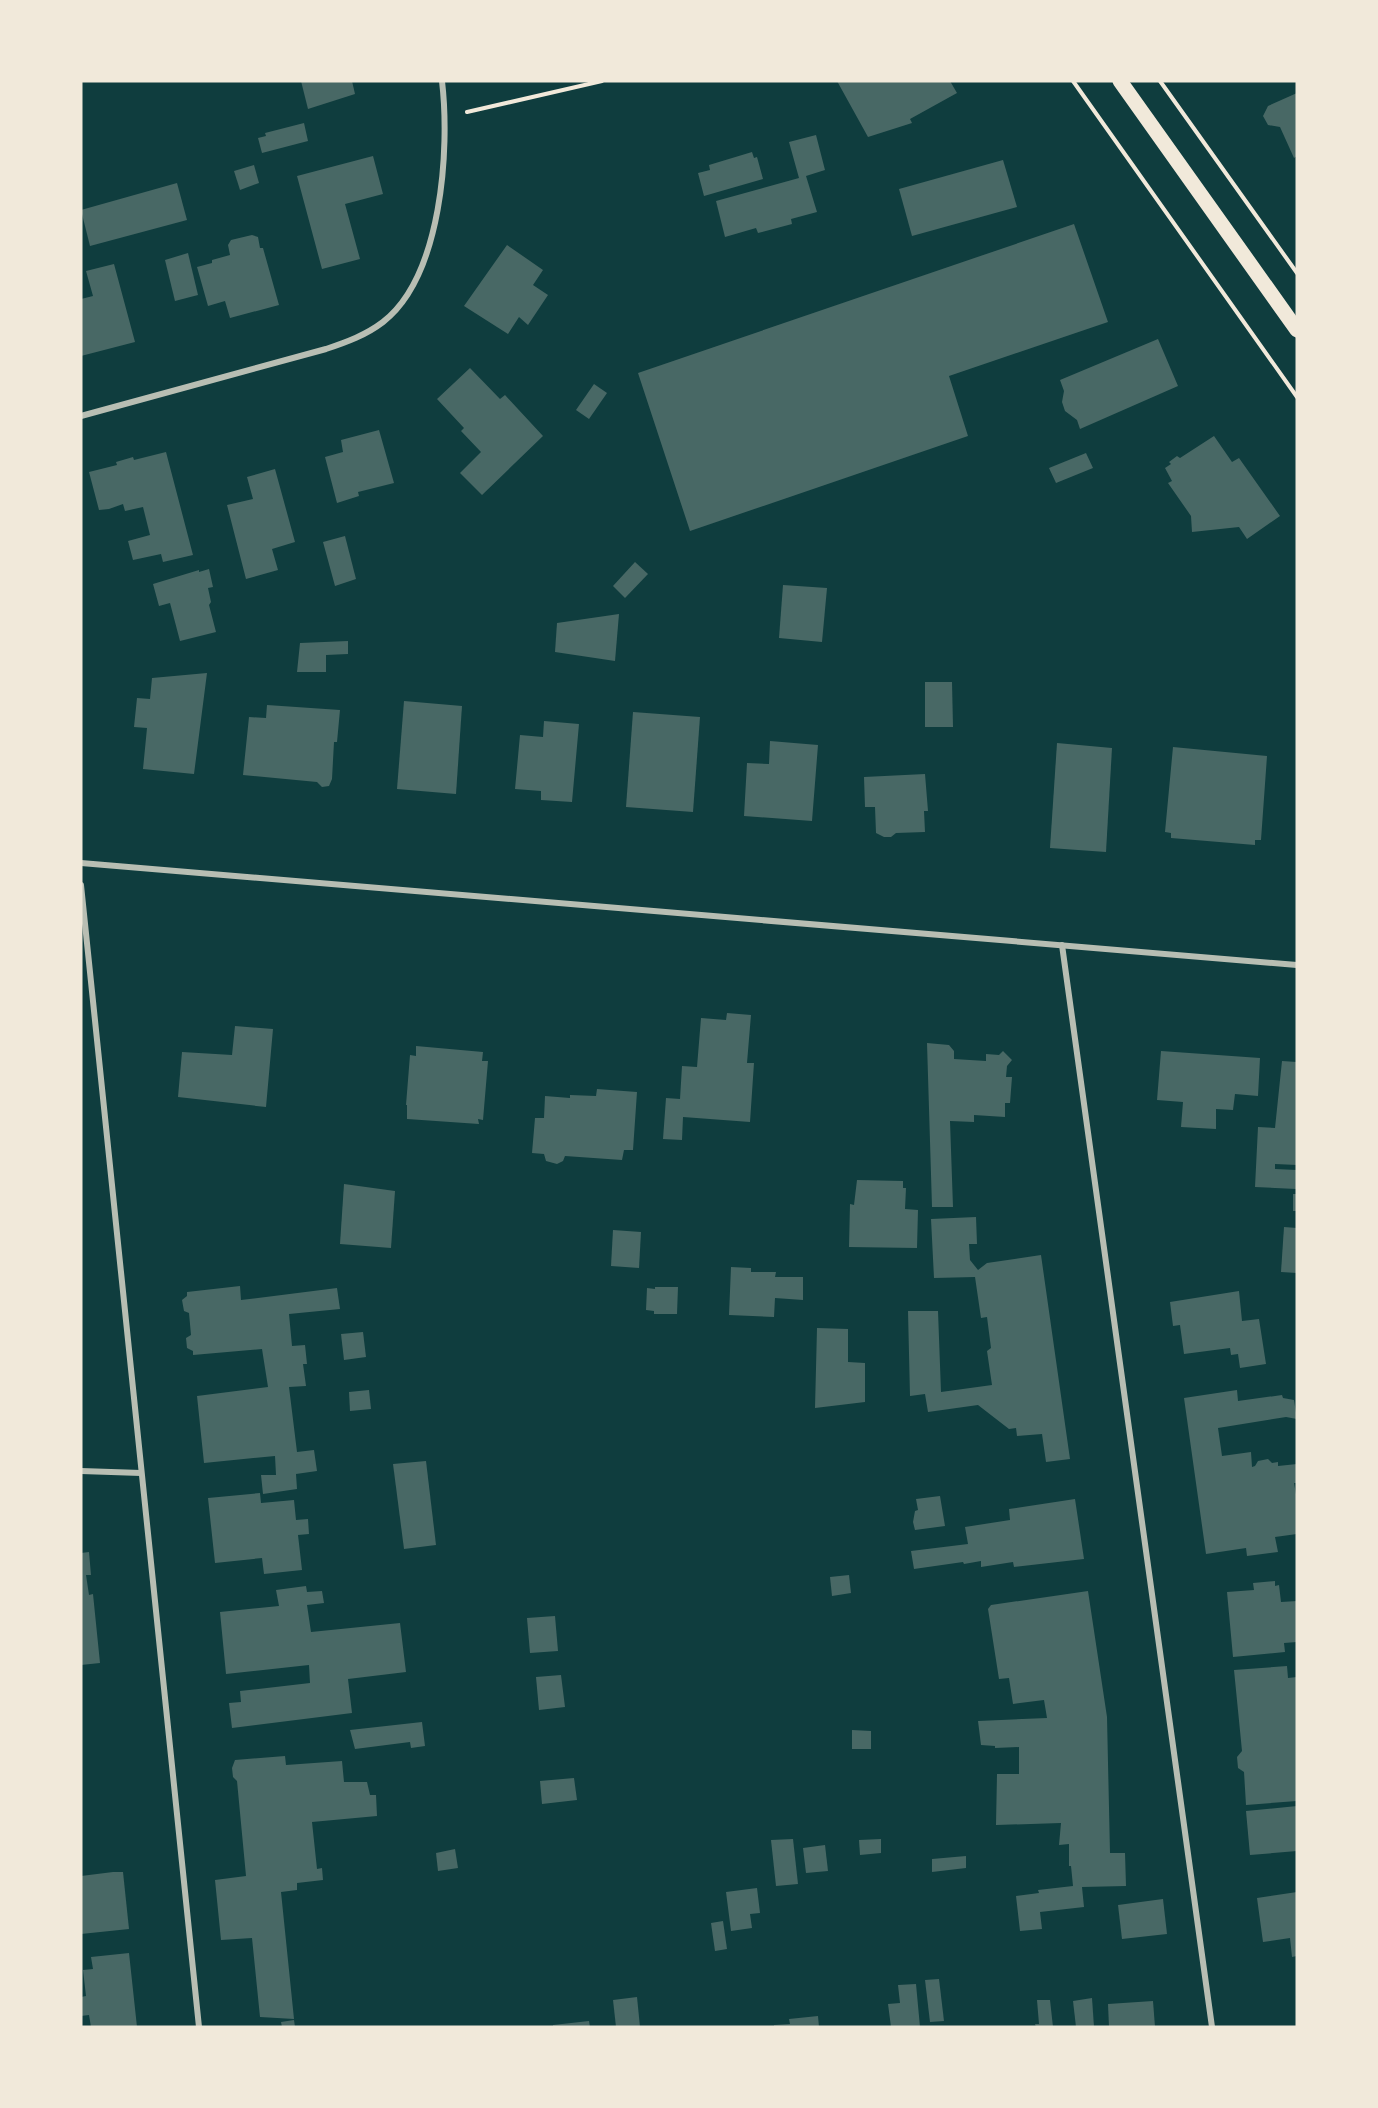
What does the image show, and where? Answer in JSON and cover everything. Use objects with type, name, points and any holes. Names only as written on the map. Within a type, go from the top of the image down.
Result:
[{"type":"main road","points":[[1120,81],[1297,330]]},
{"type":"street","points":[[81,416],[359,338],[397,309],[422,266],[438,208],[443,175],[445,115],[442,81]]},
{"type":"street","points":[[81,863],[1297,965]]},
{"type":"street","points":[[81,885],[199,2027]]},
{"type":"street","points":[[1062,945],[1212,2027]]},
{"type":"street","points":[[81,1471],[141,1473]]},
{"type":"path","points":[[445,115],[478,110],[602,81]]},
{"type":"path","points":[[1073,81],[1297,397]]},
{"type":"path","points":[[1160,81],[1297,273]]},
{"type":"building","points":[[301,81],[352,81],[355,94],[308,109]]},
{"type":"building","points":[[837,81],[950,81],[957,93],[910,119],[912,123],[868,137]]},
{"type":"building","points":[[1297,93],[1297,156],[1294,158],[1280,127],[1268,125],[1263,116],[1268,106]]},
{"type":"building","points":[[304,123],[308,141],[262,153],[258,138],[266,136],[265,133]]},
{"type":"building","points":[[816,135],[825,170],[806,176],[817,212],[791,219],[792,224],[758,233],[756,228],[725,237],[716,201],[799,178],[789,142]]},
{"type":"building","points":[[752,152],[754,158],[757,157],[763,179],[704,196],[698,173],[710,170],[709,165]]},
{"type":"building","points":[[373,156],[383,194],[345,204],[360,259],[322,269],[297,176]]},
{"type":"building","points":[[1003,160],[1017,207],[912,236],[899,189]]},
{"type":"building","points":[[254,165],[259,183],[240,190],[234,171]]},
{"type":"building","points":[[177,183],[187,220],[90,246],[81,210]]},
{"type":"building","points":[[1074,224],[1108,322],[949,376],[968,436],[690,531],[638,373]]},
{"type":"building","points":[[252,235],[258,237],[260,248],[263,248],[279,305],[230,318],[225,301],[208,306],[197,267],[230,255],[228,245],[231,240]]},
{"type":"building","points":[[507,245],[543,270],[533,285],[548,295],[528,325],[519,317],[508,334],[464,306]]},
{"type":"building","points":[[188,253],[198,295],[175,301],[165,260]]},
{"type":"building","points":[[114,264],[135,342],[81,356],[81,299],[93,296],[86,271]]},
{"type":"building","points":[[1158,339],[1178,386],[1080,429],[1077,420],[1065,411],[1062,402],[1064,391],[1060,380]]},
{"type":"building","points":[[470,368],[500,399],[505,395],[543,436],[482,495],[460,473],[481,452],[461,431],[464,428],[437,399]]},
{"type":"building","points":[[594,384],[607,393],[589,419],[576,410]]},
{"type":"building","points":[[379,430],[394,483],[358,492],[359,496],[337,503],[325,457],[343,452],[341,440]]},
{"type":"building","points":[[1214,436],[1232,462],[1239,458],[1280,516],[1247,539],[1239,527],[1192,532],[1191,516],[1168,483],[1172,481],[1165,468],[1171,464],[1169,462],[1177,456],[1180,458]]},
{"type":"building","points":[[166,452],[193,555],[163,562],[161,554],[133,560],[128,541],[150,535],[143,507],[125,511],[123,504],[99,510],[89,472],[117,465],[116,462],[133,457],[134,460]]},
{"type":"building","points":[[1086,453],[1093,468],[1056,483],[1049,468]]},
{"type":"building","points":[[275,469],[295,542],[272,549],[278,570],[246,579],[227,505],[253,499],[247,477]]},
{"type":"building","points":[[345,536],[356,579],[335,586],[323,542]]},
{"type":"building","points":[[635,562],[648,574],[625,598],[613,586]]},
{"type":"building","points":[[209,569],[213,587],[208,588],[211,602],[209,605],[216,632],[180,641],[170,603],[159,606],[153,584]]},
{"type":"building","points":[[783,585],[827,588],[822,642],[779,638]]},
{"type":"building","points":[[619,614],[615,661],[555,652],[557,623]]},
{"type":"building","points":[[348,641],[348,654],[326,655],[326,672],[297,672],[300,643]]},
{"type":"building","points":[[207,673],[194,774],[143,769],[147,728],[134,727],[137,698],[150,699],[152,678]]},
{"type":"building","points":[[925,682],[952,682],[953,727],[925,727]]},
{"type":"building","points":[[404,701],[462,706],[456,794],[397,789]]},
{"type":"building","points":[[267,705],[340,710],[337,742],[334,742],[332,779],[329,786],[322,787],[317,782],[243,775],[249,717],[266,718]]},
{"type":"building","points":[[633,712],[700,717],[693,812],[626,807]]},
{"type":"building","points":[[544,721],[579,724],[572,802],[541,800],[541,791],[515,789],[520,735],[543,737]]},
{"type":"building","points":[[770,741],[818,745],[812,821],[744,816],[747,763],[769,764]]},
{"type":"building","points":[[1057,743],[1112,748],[1106,852],[1050,848]]},
{"type":"building","points":[[1173,747],[1267,756],[1261,840],[1255,840],[1255,845],[1171,838],[1171,833],[1165,832]]},
{"type":"building","points":[[925,774],[928,811],[924,811],[925,832],[896,833],[891,837],[884,837],[876,833],[875,807],[865,807],[864,777]]},
{"type":"building","points":[[727,1013],[751,1015],[747,1063],[754,1063],[750,1122],[683,1117],[682,1140],[663,1139],[666,1098],[680,1099],[682,1066],[697,1067],[701,1018],[726,1020]]},
{"type":"building","points":[[235,1026],[273,1029],[266,1107],[178,1097],[182,1052],[232,1055]]},
{"type":"building","points":[[927,1043],[949,1045],[954,1051],[954,1059],[986,1061],[986,1054],[999,1055],[1003,1051],[1012,1060],[1007,1066],[1006,1077],[1012,1077],[1010,1103],[1005,1103],[1005,1117],[974,1115],[974,1122],[950,1121],[953,1207],[932,1207]]},
{"type":"building","points":[[416,1046],[483,1052],[482,1061],[488,1061],[483,1120],[478,1119],[479,1124],[407,1119],[410,1055],[416,1056]]},
{"type":"building","points":[[1161,1051],[1260,1058],[1258,1096],[1235,1094],[1233,1110],[1216,1109],[1216,1129],[1181,1127],[1183,1102],[1157,1100]]},
{"type":"building","points":[[1282,1061],[1297,1062],[1297,1165],[1275,1164],[1275,1169],[1297,1170],[1296,1189],[1255,1187],[1258,1127],[1275,1128]]},
{"type":"building","points":[[597,1089],[637,1092],[633,1150],[624,1150],[622,1160],[565,1156],[563,1161],[557,1164],[546,1161],[544,1154],[532,1153],[535,1118],[544,1118],[545,1096],[570,1098],[570,1095],[596,1096]]},
{"type":"building","points":[[857,1180],[903,1181],[903,1188],[906,1188],[905,1209],[918,1210],[917,1248],[849,1247],[850,1204],[854,1205]]},
{"type":"building","points":[[344,1184],[395,1191],[391,1248],[340,1244]]},
{"type":"building","points":[[1293,1194],[1297,1194],[1297,1211],[1293,1211]]},
{"type":"building","points":[[976,1217],[977,1244],[969,1244],[970,1260],[978,1270],[987,1263],[1041,1255],[1070,1459],[1046,1462],[1042,1434],[1017,1436],[1016,1428],[1009,1429],[978,1405],[928,1412],[925,1394],[910,1396],[908,1311],[938,1311],[941,1392],[992,1385],[987,1351],[991,1348],[987,1317],[981,1318],[975,1277],[934,1278],[931,1219]]},
{"type":"building","points":[[1284,1227],[1297,1228],[1297,1273],[1281,1272]]},
{"type":"building","points":[[613,1230],[641,1232],[639,1268],[611,1266]]},
{"type":"building","points":[[731,1267],[751,1268],[751,1272],[776,1272],[775,1277],[803,1277],[803,1300],[775,1298],[774,1317],[729,1315]]},
{"type":"building","points":[[240,1286],[241,1300],[337,1288],[340,1309],[289,1314],[292,1346],[305,1345],[307,1364],[303,1364],[306,1386],[289,1387],[297,1452],[314,1450],[317,1471],[296,1474],[297,1489],[263,1494],[261,1475],[276,1475],[275,1456],[204,1463],[197,1396],[268,1387],[262,1349],[193,1355],[193,1351],[187,1348],[186,1338],[191,1335],[189,1313],[184,1311],[182,1300],[187,1296],[187,1292]]},
{"type":"building","points":[[655,1287],[678,1287],[677,1314],[654,1314],[654,1311],[646,1310],[647,1288],[655,1289]]},
{"type":"building","points":[[1239,1291],[1242,1321],[1259,1319],[1266,1364],[1240,1368],[1238,1354],[1231,1355],[1230,1348],[1184,1354],[1180,1325],[1173,1326],[1170,1302]]},
{"type":"building","points":[[817,1328],[848,1329],[848,1362],[865,1363],[865,1402],[815,1408]]},
{"type":"building","points":[[363,1332],[366,1357],[344,1360],[341,1334]]},
{"type":"building","points":[[369,1390],[371,1409],[350,1411],[349,1392]]},
{"type":"building","points":[[1237,1390],[1238,1401],[1282,1395],[1283,1398],[1294,1400],[1297,1419],[1286,1417],[1218,1428],[1222,1456],[1251,1452],[1252,1467],[1258,1461],[1268,1459],[1272,1463],[1278,1462],[1278,1466],[1297,1464],[1297,1483],[1294,1483],[1297,1500],[1297,1534],[1275,1537],[1278,1552],[1247,1556],[1246,1548],[1206,1554],[1184,1398]]},
{"type":"building","points":[[426,1461],[436,1545],[404,1549],[393,1464]]},
{"type":"building","points":[[260,1493],[261,1503],[294,1500],[296,1520],[308,1519],[309,1534],[298,1535],[302,1570],[264,1574],[262,1558],[215,1563],[208,1498]]},
{"type":"building","points":[[940,1496],[945,1526],[915,1530],[913,1522],[915,1511],[918,1510],[916,1499]]},
{"type":"building","points":[[1075,1499],[1084,1559],[1014,1567],[1013,1562],[981,1567],[981,1561],[964,1564],[963,1562],[914,1569],[911,1551],[968,1544],[965,1527],[1010,1520],[1009,1509]]},
{"type":"building","points":[[89,1552],[91,1575],[86,1575],[89,1595],[93,1594],[100,1663],[81,1665],[81,1553]]},
{"type":"building","points":[[849,1575],[851,1593],[832,1596],[830,1577]]},
{"type":"building","points":[[1275,1581],[1275,1586],[1279,1585],[1281,1602],[1297,1601],[1297,1642],[1284,1643],[1285,1652],[1233,1657],[1227,1592],[1254,1590],[1253,1583]]},
{"type":"building","points":[[306,1586],[307,1592],[322,1591],[324,1603],[307,1605],[311,1632],[400,1623],[406,1672],[348,1679],[352,1713],[232,1728],[229,1703],[241,1702],[240,1691],[310,1683],[309,1665],[226,1674],[220,1612],[279,1606],[276,1590]]},
{"type":"building","points":[[1088,1591],[1107,1717],[1110,1853],[1125,1853],[1126,1886],[1082,1887],[1084,1907],[1040,1912],[1042,1929],[1020,1931],[1016,1896],[1039,1893],[1038,1890],[1073,1886],[1071,1866],[1069,1866],[1069,1844],[1059,1845],[1061,1823],[996,1825],[997,1774],[1019,1774],[1019,1747],[995,1748],[995,1746],[981,1745],[978,1721],[1047,1718],[1044,1700],[1013,1704],[1009,1678],[999,1679],[988,1609],[991,1605]]},
{"type":"building","points":[[555,1616],[558,1651],[530,1653],[527,1618]]},
{"type":"building","points":[[1287,1666],[1288,1678],[1297,1677],[1297,1801],[1246,1805],[1244,1772],[1238,1768],[1237,1757],[1242,1751],[1234,1670]]},
{"type":"building","points":[[561,1675],[565,1707],[539,1710],[536,1677]]},
{"type":"building","points":[[422,1722],[425,1746],[411,1748],[410,1742],[355,1749],[350,1730]]},
{"type":"building","points":[[852,1730],[871,1731],[871,1749],[852,1749]]},
{"type":"building","points":[[285,1756],[286,1765],[342,1761],[344,1782],[367,1782],[370,1795],[376,1795],[377,1816],[312,1822],[317,1869],[322,1868],[323,1880],[297,1883],[297,1890],[281,1892],[294,2019],[260,2017],[252,1938],[221,1940],[215,1880],[246,1876],[237,1781],[233,1777],[232,1768],[235,1760]]},
{"type":"building","points":[[574,1778],[577,1800],[542,1804],[540,1781]]},
{"type":"building","points":[[1297,1806],[1297,1851],[1250,1855],[1246,1811]]},
{"type":"building","points":[[793,1839],[798,1884],[776,1886],[771,1840]]},
{"type":"building","points":[[881,1839],[881,1853],[860,1855],[859,1840]]},
{"type":"building","points":[[825,1845],[828,1871],[806,1873],[803,1848]]},
{"type":"building","points":[[455,1849],[458,1868],[438,1871],[436,1853]]},
{"type":"building","points":[[966,1856],[966,1868],[932,1872],[932,1859]]},
{"type":"building","points":[[123,1872],[129,1929],[81,1934],[81,1876]]},
{"type":"building","points":[[757,1888],[760,1913],[750,1914],[752,1928],[731,1931],[726,1892]]},
{"type":"building","points":[[1297,1892],[1297,1956],[1292,1957],[1290,1938],[1263,1942],[1257,1898]]},
{"type":"building","points":[[1163,1899],[1167,1934],[1122,1939],[1118,1905]]},
{"type":"building","points":[[723,1921],[727,1949],[715,1951],[711,1923]]},
{"type":"building","points":[[129,1953],[137,2027],[91,2027],[89,2015],[81,2016],[81,1997],[86,1996],[83,1970],[93,1969],[91,1957]]},
{"type":"building","points":[[939,1979],[944,2021],[930,2022],[925,1980]]},
{"type":"building","points":[[916,1984],[920,2027],[891,2027],[888,2004],[900,2003],[898,1985]]},
{"type":"building","points":[[637,1997],[640,2027],[616,2027],[613,2000]]},
{"type":"building","points":[[1092,1998],[1094,2027],[1076,2027],[1073,2001]]},
{"type":"building","points":[[1037,2000],[1050,2000],[1053,2027],[1036,2027],[1035,2024],[1039,2024]]},
{"type":"building","points":[[1153,2001],[1155,2027],[1109,2027],[1108,2004]]},
{"type":"building","points":[[818,2016],[819,2027],[774,2027],[774,2025],[790,2024],[789,2019]]},
{"type":"building","points":[[294,2020],[295,2027],[282,2027],[281,2022]]},
{"type":"building","points":[[589,2021],[590,2027],[553,2027],[553,2025]]}]
